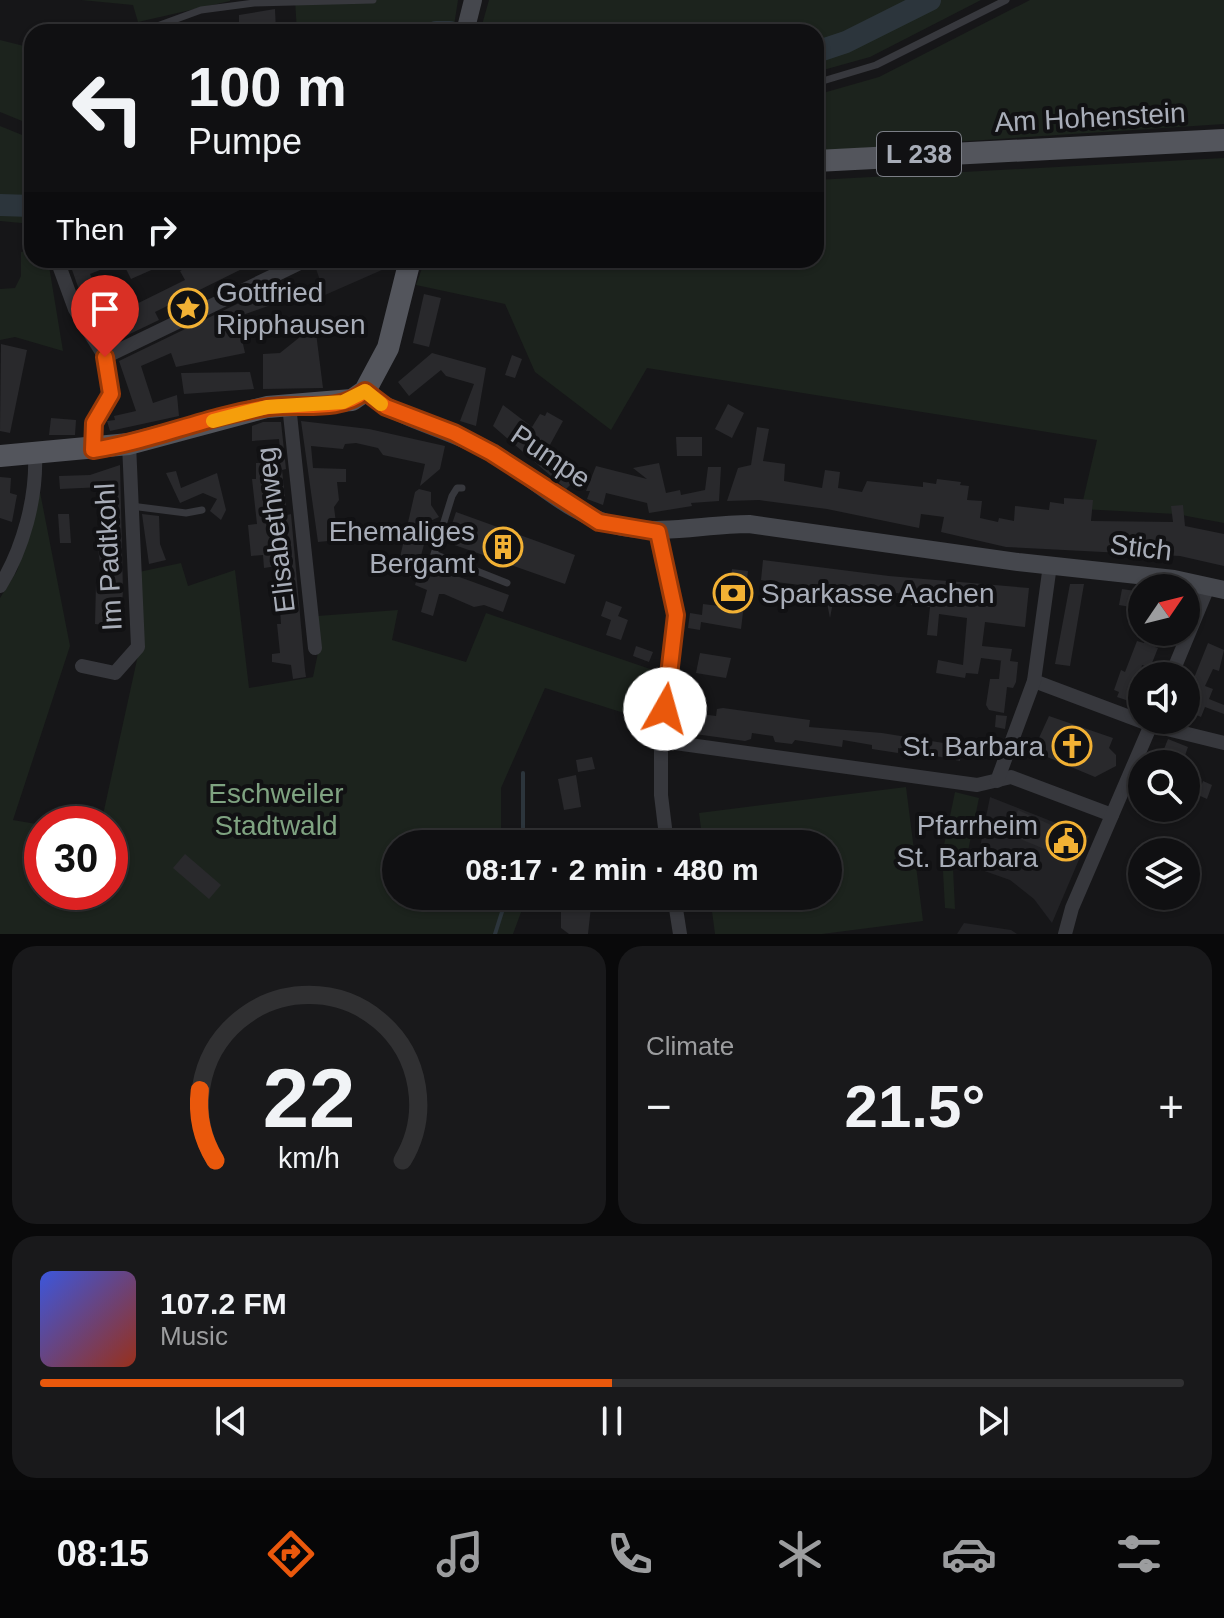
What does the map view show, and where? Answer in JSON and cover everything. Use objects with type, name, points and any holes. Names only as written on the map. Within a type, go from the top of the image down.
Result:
[{"type":"main road","name":"Am Hohenstein","points":[[824,161],[1224,140]]},
{"type":"main road","points":[[0,456],[93,450],[129,444],[237,414],[289,405],[343,402],[365,391],[381,363],[397,321],[408,268]]},
{"type":"main road","name":"Pumpe","points":[[365,391],[386,407],[454,433],[492,453],[599,522],[658,532],[708,524],[749,524],[1050,565]]},
{"type":"main road","name":"Stich","points":[[1050,565],[1174,579],[1216,588]]},
{"type":"street","points":[[60,268],[75,309],[105,357],[111,394],[94,423],[93,450]]},
{"type":"street","points":[[105,357],[289,268]]},
{"type":"street","name":"Elisabethweg","points":[[289,405],[315,648]]},
{"type":"street","name":"Im Padtkohl","points":[[82,666],[115,673],[138,647],[129,444]]},
{"type":"street","points":[[0,586],[11,569],[34,493],[35,454]]},
{"type":"street","points":[[658,532],[676,615],[661,741],[661,795],[665,830]]},
{"type":"street","points":[[997,781],[1034,681],[1050,565]]},
{"type":"street","points":[[1178,662],[1216,588]]},
{"type":"street","points":[[1034,681],[1128,714]]},
{"type":"street","points":[[1065,934],[1072,908],[1147,734]]},
{"type":"street","points":[[1193,734],[1224,743]]},
{"type":"street","points":[[661,741],[977,785],[1011,777],[1112,815]]},
{"type":"street","points":[[676,910],[680,934]]},
{"type":"lane","points":[[163,24],[201,10],[241,5],[373,0]]},
{"type":"lane","points":[[824,81],[876,65],[1006,0]]},
{"type":"lane","points":[[462,488],[457,488],[452,496],[434,554],[507,583]]},
{"type":"lane","points":[[131,506],[186,513],[202,510]]},
{"type":"shaded area","points":[[316,268],[386,268],[325,295]]},
{"type":"shaded area","points":[[990,797],[1089,836],[1052,923],[1034,899],[1010,880],[976,868]]},
{"type":"shaded area","points":[[964,923],[1011,930],[1017,934],[957,934]]},
{"type":"green space","points":[[81,0],[230,1],[138,22],[133,5]]},
{"type":"green space","points":[[295,0],[458,0],[454,24],[296,24]]},
{"type":"green space","points":[[489,0],[981,0],[870,57],[824,70],[824,24],[482,24]]},
{"type":"green space","points":[[1030,0],[1224,0],[1224,124],[824,150],[824,93],[879,77]]},
{"type":"green space","points":[[0,40],[24,46],[24,122],[0,112]]},
{"type":"green space","points":[[0,126],[24,136],[24,223],[0,221]]},
{"type":"green space","points":[[1224,158],[1224,523],[1176,514],[1081,509],[1097,440],[647,368],[611,430],[535,372],[505,304],[416,285],[422,268],[824,268],[824,180]]},
{"type":"green space","points":[[24,251],[24,268],[49,268],[63,351],[15,337],[0,340],[0,289],[15,288],[21,276],[21,252]]},
{"type":"green space","name":"Eschweiler Stadtwald","points":[[40,492],[70,646],[13,820],[24,822],[24,910],[128,910],[128,806],[105,806],[140,646],[139,572],[181,563],[188,586],[235,570],[249,688],[313,677],[320,643],[317,616],[398,610],[392,640],[466,662],[486,613],[656,671],[643,719],[545,688],[501,788],[501,830],[382,830],[382,910],[522,910],[513,934],[0,934],[0,598],[17,571]]},
{"type":"green space","points":[[906,787],[923,921],[822,934],[715,934],[712,910],[842,910],[842,830],[701,830],[699,813]]},
{"type":"green space","points":[[955,792],[979,798],[967,856],[943,850]]},
{"type":"green space","points":[[942,853],[960,856],[953,868],[955,909],[945,908]]},
{"type":"building","points":[[275,9],[276,24],[239,24],[239,15]]},
{"type":"building","points":[[71,268],[99,268],[90,274],[95,285],[82,298]]},
{"type":"building","points":[[128,268],[156,268],[131,279]]},
{"type":"building","points":[[186,268],[244,268],[155,312],[159,320],[113,342],[102,321],[185,280],[180,271]]},
{"type":"building","points":[[279,290],[282,301],[237,317],[245,353],[176,367],[171,353],[141,366],[153,403],[177,395],[179,416],[110,431],[107,421],[115,420],[114,416],[136,411],[119,361],[239,303]]},
{"type":"building","points":[[424,294],[441,298],[429,347],[413,343]]},
{"type":"building","points":[[315,325],[323,388],[263,389],[263,354],[280,353]]},
{"type":"building","points":[[1,344],[27,350],[10,433],[0,431]]},
{"type":"building","points":[[432,353],[486,368],[476,426],[460,421],[474,384],[446,376],[441,370],[409,396],[398,382]]},
{"type":"building","points":[[512,355],[522,359],[515,378],[505,375]]},
{"type":"building","points":[[250,372],[254,389],[184,394],[181,373]]},
{"type":"building","points":[[728,404],[744,413],[732,438],[715,429]]},
{"type":"building","points":[[503,405],[532,427],[540,414],[545,416],[547,412],[563,421],[546,452],[579,476],[566,489],[493,426]]},
{"type":"building","points":[[51,418],[76,420],[75,435],[49,435]]},
{"type":"building","points":[[301,421],[369,429],[445,446],[440,469],[420,486],[425,464],[383,455],[378,448],[356,443],[345,444],[343,449],[311,446],[313,468],[346,469],[346,482],[337,482],[339,500],[334,507],[336,523],[341,523],[342,534],[337,535],[338,540],[318,542]]},
{"type":"building","points":[[263,422],[281,422],[286,469],[282,470],[287,515],[291,514],[306,677],[293,679],[291,665],[272,662],[272,654],[280,653],[277,624],[281,624],[280,609],[273,595],[279,581],[277,566],[264,568],[263,555],[251,556],[248,525],[257,524],[252,479],[256,479],[256,463],[281,462],[279,439],[252,441],[252,426]]},
{"type":"building","points":[[757,427],[769,429],[763,461],[785,464],[784,481],[822,488],[825,470],[840,472],[838,488],[862,492],[867,481],[923,487],[923,482],[936,484],[937,479],[961,482],[960,485],[969,486],[967,500],[982,501],[980,518],[998,522],[999,518],[1014,521],[1015,506],[1049,510],[1050,502],[1064,504],[1064,498],[1093,500],[1091,521],[1173,522],[1171,506],[1183,505],[1185,526],[1224,534],[1224,566],[1180,556],[1006,547],[941,532],[944,517],[921,514],[919,528],[827,509],[759,500],[727,501],[738,468],[751,465]]},
{"type":"building","points":[[676,437],[702,437],[702,456],[677,456]]},
{"type":"building","points":[[659,463],[666,493],[680,490],[681,495],[705,490],[708,467],[721,467],[719,501],[691,503],[692,506],[649,513],[647,503],[606,493],[603,505],[587,499],[590,491],[586,491],[596,466],[647,479],[633,468]]},
{"type":"building","points":[[120,465],[123,591],[120,627],[95,624],[96,583],[101,583],[102,578],[98,549],[105,529],[103,487],[60,489],[59,476],[90,475]]},
{"type":"building","points":[[176,471],[181,488],[217,473],[226,510],[221,520],[210,511],[217,499],[203,493],[180,503],[166,473]]},
{"type":"building","points":[[0,477],[11,478],[10,493],[17,495],[12,522],[0,518]]},
{"type":"building","points":[[419,489],[431,492],[431,505],[439,517],[430,521],[415,579],[400,573],[402,567],[398,566],[415,492]]},
{"type":"building","name":"Ehemaliges Bergamt","points":[[456,512],[575,555],[565,584],[446,542]]},
{"type":"building","points":[[58,514],[69,514],[71,543],[60,543]]},
{"type":"building","points":[[142,514],[159,516],[160,544],[166,560],[149,564]]},
{"type":"building","points":[[763,560],[889,576],[1029,588],[1025,627],[985,622],[982,646],[1012,649],[1010,661],[1018,662],[1016,682],[1013,688],[1007,687],[1004,713],[989,710],[986,705],[990,679],[999,679],[1001,661],[981,658],[978,674],[966,673],[965,678],[936,673],[938,660],[963,665],[967,618],[939,614],[937,636],[927,635],[930,607],[911,605],[912,595],[836,585],[830,618],[824,588],[761,580]]},
{"type":"building","points":[[732,569],[748,571],[741,629],[701,622],[700,630],[688,628],[690,613],[702,615],[703,604],[727,607]]},
{"type":"building","points":[[440,570],[509,595],[503,612],[484,605],[474,607],[439,594],[433,616],[421,612],[427,590],[415,585],[419,572],[438,576]]},
{"type":"building","points":[[1070,584],[1084,584],[1070,666],[1055,664]]},
{"type":"building","points":[[1122,589],[1128,590],[1128,606],[1119,605]]},
{"type":"building","points":[[606,601],[622,607],[618,616],[628,620],[621,640],[606,635],[611,620],[601,616]]},
{"type":"building","points":[[1208,643],[1224,650],[1219,671],[1213,669],[1205,686],[1213,689],[1209,699],[1224,705],[1224,714],[1205,707],[1200,717],[1200,663]]},
{"type":"building","points":[[636,646],[653,652],[649,662],[633,656]]},
{"type":"building","points":[[1135,646],[1158,648],[1152,662],[1129,662]]},
{"type":"building","points":[[700,653],[731,658],[726,678],[696,673]]},
{"type":"building","points":[[1128,664],[1128,701],[1117,697],[1119,692],[1114,690],[1121,670],[1125,672]]},
{"type":"building","points":[[717,709],[810,720],[809,727],[882,733],[962,746],[960,761],[898,748],[898,753],[872,749],[872,745],[843,740],[842,747],[795,740],[792,744],[775,742],[773,736],[752,733],[751,739],[745,741],[688,733],[689,722],[683,721],[685,712],[716,716]]},
{"type":"building","points":[[996,715],[1007,716],[1005,729],[995,727]]},
{"type":"building","name":"St. Barbara","points":[[1049,716],[1113,738],[1109,748],[1116,755],[1116,766],[1095,777],[1033,751]]},
{"type":"building","points":[[1168,739],[1188,747],[1187,750],[1164,750]]},
{"type":"building","points":[[592,757],[595,769],[578,772],[576,760]]},
{"type":"building","points":[[576,775],[581,807],[564,810],[558,779]]},
{"type":"building","points":[[1203,781],[1212,785],[1207,799],[1200,796]]},
{"type":"building","points":[[1018,810],[1080,838],[1071,860],[1008,834]]},
{"type":"building","points":[[185,854],[221,885],[209,899],[173,868]]},
{"type":"building","points":[[561,910],[591,910],[588,934],[569,934],[561,928]]},
{"type":"waterway","points":[[824,49],[846,42],[930,0]]},
{"type":"waterway","points":[[0,205],[24,206]]},
{"type":"waterway","points":[[523,773],[523,830]]},
{"type":"waterway","points":[[495,934],[503,910]]},
{"type":"slow traffic","points":[[213,421],[267,407],[328,405],[352,400],[365,391],[381,404]]},
{"type":"place","name":"Gottfried Ripphausen","points":[[188,308]]},
{"type":"place","name":"Ehemaliges Bergamt","points":[[503,547]]},
{"type":"place","name":"Sparkasse Aachen","points":[[733,593]]},
{"type":"place","name":"St. Barbara","points":[[1072,746]]},
{"type":"place","name":"Pfarrheim St. Barbara","points":[[1066,841]]},
{"type":"route","points":[[105,357],[111,394],[94,423],[93,450],[129,444],[267,407],[343,402],[365,391],[386,407],[454,433],[492,453],[577,511],[599,522],[658,532],[676,615],[665,709]]}]
